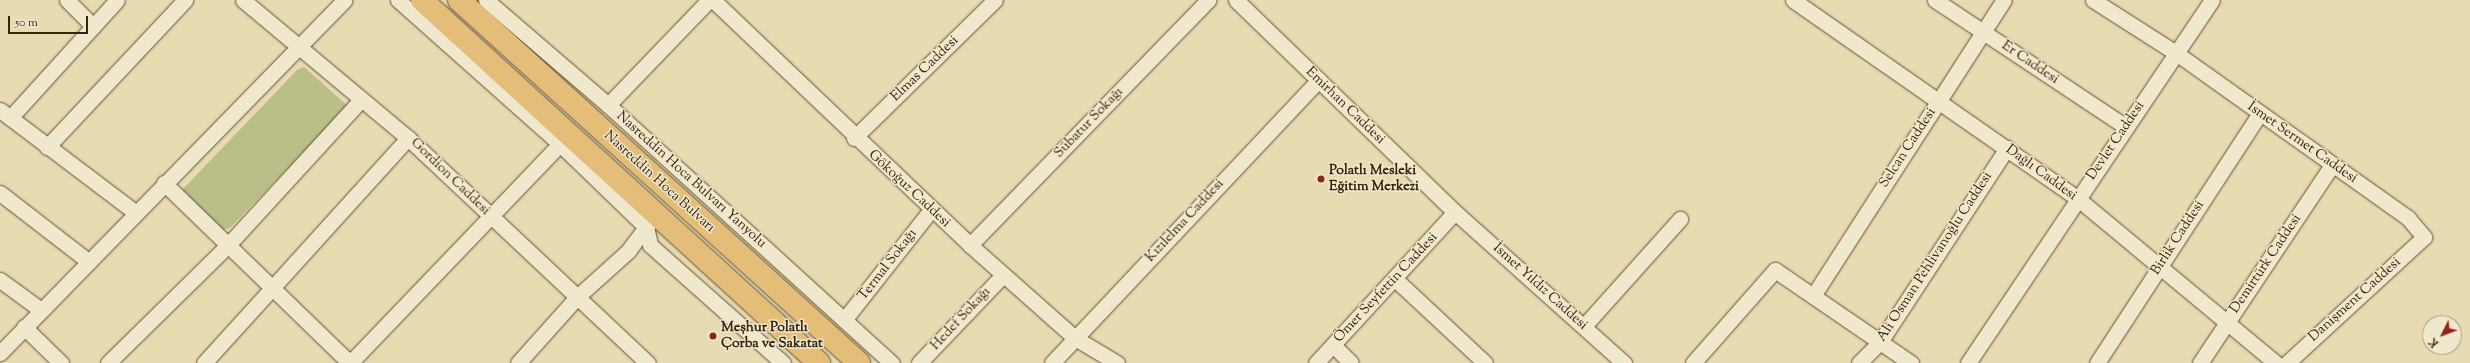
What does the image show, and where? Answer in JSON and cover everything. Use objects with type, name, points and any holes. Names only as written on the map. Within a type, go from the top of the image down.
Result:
[{"type":"highway","name":"Nasreddin Hoca Bulvarı","points":[[422,0],[564,140],[651,221],[819,363]]},
{"type":"highway","name":"Nasreddin Hoca Bulvarı","points":[[459,0],[859,363]]},
{"type":"street","points":[[67,0],[93,26]]},
{"type":"street","points":[[117,0],[5,114],[135,212]]},
{"type":"street","points":[[47,147],[185,0]]},
{"type":"street","name":"Gordion Caddesi","points":[[243,0],[295,46],[408,138],[648,363]]},
{"type":"street","points":[[0,352],[295,46],[344,0]]},
{"type":"street","points":[[164,183],[227,246],[350,363],[564,140],[398,0]]},
{"type":"street","name":"Nasreddin Hoca Bulvarı Yanyolu","points":[[486,0],[608,105],[892,363]]},
{"type":"street","points":[[608,105],[709,0]]},
{"type":"street","name":"Gökoğuz Caddesi","points":[[713,0],[854,138],[931,210],[1076,338],[1117,363]]},
{"type":"street","name":"Elmas Caddesi","points":[[854,138],[995,0]]},
{"type":"street","name":"Sübatur Sokağı","points":[[970,245],[1208,0]]},
{"type":"street","name":"Emirhan Caddesi","points":[[1236,0],[1455,212]]},
{"type":"street","name":"Dağlı Caddesi","points":[[1793,0],[1939,100],[2077,198],[2228,321],[2276,363]]},
{"type":"street","name":"Er Caddesi","points":[[1935,0],[2126,127]]},
{"type":"street","name":"Selcan Caddesi","points":[[1813,296],[2004,0]]},
{"type":"street","name":"İsmet Sermet Caddesi","points":[[2093,0],[2176,53],[2408,218],[2424,237]]},
{"type":"street","name":"Devlet Caddesi","points":[[1968,363],[2077,198],[2212,0]]},
{"type":"street","name":"Kızılelma Caddesi","points":[[1052,363],[1319,80]]},
{"type":"street","points":[[108,363],[227,246],[361,100]]},
{"type":"street","name":"Birlik Caddesi","points":[[2097,363],[2260,113]]},
{"type":"street","points":[[204,363],[273,290],[408,138]]},
{"type":"street","name":"Ali Osman Pehlivanoğlu Caddesi","points":[[1859,363],[1880,342],[2007,148]]},
{"type":"street","name":"Demirtürk Caddesi","points":[[2200,363],[2332,165]]},
{"type":"street","points":[[0,193],[88,261]]},
{"type":"street","name":"Termal Sokağı","points":[[844,320],[931,210]]},
{"type":"street","name":"Ömer Seyfettin Caddesi","points":[[1321,361],[1455,212]]},
{"type":"street","name":"İsmet Yıldız Caddesi","points":[[1455,212],[1584,326],[1618,361]]},
{"type":"street","points":[[1584,326],[1680,219]]},
{"type":"street","points":[[518,363],[577,297],[628,250],[651,221]]},
{"type":"street","points":[[651,221],[650,245],[783,363]]},
{"type":"street","name":"Danişment Caddesi","points":[[2286,363],[2424,237]]},
{"type":"street","points":[[1693,363],[1775,270],[1911,363]]},
{"type":"street","name":"Hedef Sokağı","points":[[919,363],[1003,274]]},
{"type":"street","points":[[0,280],[41,310]]},
{"type":"street","points":[[1394,280],[1485,363]]},
{"type":"street","points":[[24,327],[61,363]]},
{"type":"street","points":[[1333,346],[1351,363]]},
{"type":"green space","points":[[304,67],[348,106],[231,227],[223,230],[183,195],[183,189],[297,70]]},
{"type":"place","name":"Polatlı Mesleki Eğitim Merkezi","points":[[1321,179]]},
{"type":"place","name":"Meşhur Polatlı Çorba ve Sakatat","points":[[713,336]]}]
